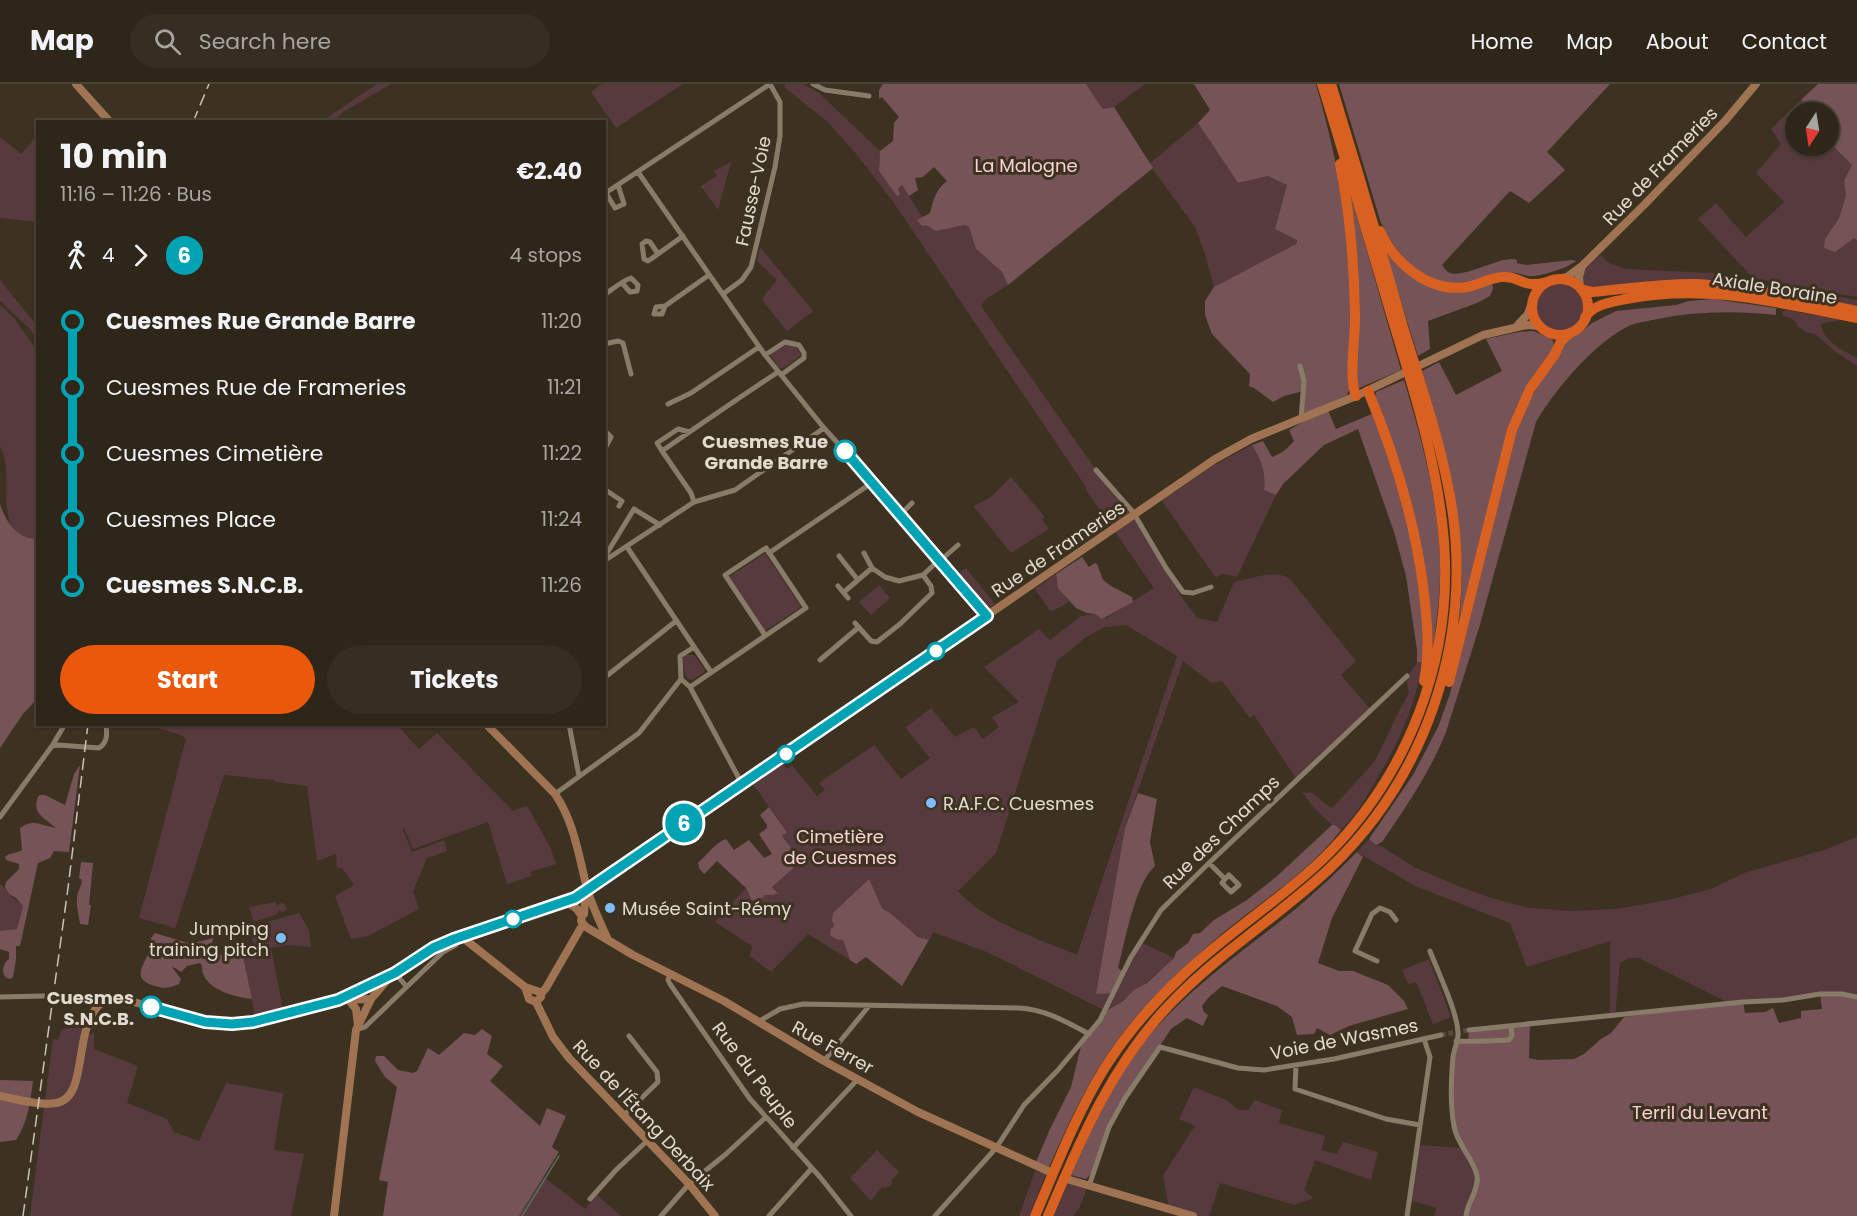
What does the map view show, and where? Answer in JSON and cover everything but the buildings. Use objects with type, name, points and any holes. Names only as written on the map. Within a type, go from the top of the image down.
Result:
[{"type":"highway","points":[[1048,1216],[1079,1142],[1101,1098],[1141,1037],[1193,982],[1312,884],[1369,827],[1394,790],[1422,737],[1439,693],[1451,642],[1456,598],[1457,563],[1447,485],[1322,84]]},
{"type":"highway","points":[[1331,84],[1370,212],[1407,355]]},
{"type":"highway","points":[[1333,119],[1352,256],[1355,325],[1352,385],[1356,396]]},
{"type":"highway","points":[[1370,212],[1391,250],[1400,261],[1427,281],[1452,287],[1465,287],[1499,277],[1513,278],[1528,285],[1559,279],[1570,281],[1580,289],[1586,300],[1586,317],[1561,341],[1555,354],[1530,389],[1512,430],[1450,678],[1432,727],[1422,737]]},
{"type":"highway","points":[[1547,282],[1537,290],[1532,302],[1532,313],[1539,326],[1554,334],[1570,333]]},
{"type":"highway","name":"Axiale Boraine","points":[[1580,289],[1592,292],[1667,284],[1713,285],[1757,291],[1857,311]]},
{"type":"highway","name":"Axiale Boraine","points":[[1586,317],[1594,308],[1622,300],[1689,292],[1756,298],[1857,318]]},
{"type":"highway","points":[[1035,1216],[1068,1139],[1091,1093],[1103,1070],[1132,1029],[1185,973],[1304,876],[1341,840],[1375,797],[1396,763],[1418,716],[1428,689],[1439,642],[1445,591],[1445,564],[1444,538],[1436,487],[1414,379]]},
{"type":"highway","points":[[1368,391],[1403,490],[1422,578],[1427,617],[1427,651],[1426,672],[1418,705],[1418,716]]},
{"type":"main road","points":[[76,84],[109,120]]},
{"type":"main road","name":"Rue de Frameries","points":[[1559,279],[1567,277],[1582,266],[1685,163],[1756,84]]},
{"type":"main road","points":[[1580,289],[1579,277],[1582,266]]},
{"type":"main road","points":[[1516,327],[1528,314],[1532,302]]},
{"type":"main road","name":"Rue de Frameries","points":[[395,973],[433,948],[460,936],[566,902],[585,892],[1215,459],[1251,439],[1368,391],[1483,335],[1527,325],[1539,326]]},
{"type":"main road","points":[[488,726],[555,794],[570,823],[585,892],[584,921]]},
{"type":"main road","points":[[585,892],[598,915],[608,941]]},
{"type":"main road","name":"Rue Ferrer","points":[[566,902],[576,908],[584,921],[608,941],[694,985],[824,1061],[918,1112],[1047,1171]]},
{"type":"main road","points":[[536,1002],[540,999],[590,911],[598,915]]},
{"type":"main road","points":[[584,921],[594,927],[598,915]]},
{"type":"main road","points":[[472,932],[473,945]]},
{"type":"main road","points":[[460,936],[528,991],[536,990],[541,994]]},
{"type":"main road","points":[[338,1000],[395,973]]},
{"type":"main road","points":[[357,1028],[371,999],[395,973]]},
{"type":"main road","points":[[359,990],[371,999]]},
{"type":"main road","name":"Rue de l'Étang Derbaix","points":[[528,991],[531,1001],[536,1002],[553,1037],[569,1058],[689,1184],[715,1216]]},
{"type":"main road","points":[[333,1216],[357,1028],[356,1009],[348,999]]},
{"type":"main road","points":[[0,1096],[45,1103],[59,1103],[67,1098],[72,1091],[78,1072],[82,1040],[95,1008],[103,1001],[126,1000],[205,1022],[232,1024],[253,1022],[338,1000],[371,999]]},
{"type":"main road","points":[[1070,1179],[1193,1216]]},
{"type":"street","points":[[606,193],[770,84]]},
{"type":"street","name":"Fausse-Voie","points":[[723,294],[742,280],[751,267],[775,167],[780,136],[781,108],[770,84]]},
{"type":"street","points":[[813,84],[825,90],[869,96]]},
{"type":"street","points":[[638,172],[765,355],[824,428],[901,514],[987,616]]},
{"type":"street","points":[[606,195],[615,208],[624,204],[618,185]]},
{"type":"street","points":[[658,254],[683,237]]},
{"type":"street","points":[[665,306],[709,274]]},
{"type":"street","points":[[606,294],[622,283]]},
{"type":"street","points":[[606,344],[618,341],[623,343],[631,374]]},
{"type":"street","points":[[694,502],[691,493],[657,443],[678,429],[690,432],[804,358],[799,345],[785,342],[765,355]]},
{"type":"street","points":[[668,404],[691,393],[759,347]]},
{"type":"street","points":[[1300,366],[1304,381],[1301,419]]},
{"type":"street","points":[[606,556],[627,547],[694,502],[735,490],[824,428]]},
{"type":"street","points":[[606,432],[611,437],[606,446]]},
{"type":"street","points":[[1095,470],[1123,498],[1135,514],[1151,544],[1183,592],[1193,593],[1211,587]]},
{"type":"street","points":[[770,553],[873,482]]},
{"type":"street","points":[[606,490],[622,501],[619,506]]},
{"type":"street","points":[[901,514],[912,503]]},
{"type":"street","points":[[606,554],[634,509],[660,525]]},
{"type":"street","points":[[864,553],[872,568],[885,577],[899,580],[923,575],[958,545]]},
{"type":"street","points":[[627,547],[711,672]]},
{"type":"street","points":[[690,687],[806,608],[766,548],[725,575],[765,635]]},
{"type":"street","points":[[839,555],[858,580]]},
{"type":"street","points":[[844,592],[872,568]]},
{"type":"street","points":[[820,660],[857,625],[874,643],[900,624],[932,593],[932,586],[923,575]]},
{"type":"street","points":[[838,586],[848,598]]},
{"type":"street","points":[[606,676],[676,621]]},
{"type":"street","points":[[555,794],[639,733],[681,679],[680,656],[694,647]]},
{"type":"street","name":"Rue des Champs","points":[[935,1216],[996,1148],[1024,1105],[1058,1070],[1106,1011],[1131,957],[1161,910],[1407,676]]},
{"type":"street","points":[[681,679],[690,687],[742,784]]},
{"type":"street","points":[[0,818],[64,726]]},
{"type":"street","points":[[52,746],[96,749],[106,742],[106,726]]},
{"type":"street","points":[[569,726],[579,776]]},
{"type":"street","points":[[1209,862],[1225,879]]},
{"type":"street","points":[[1377,961],[1355,951],[1372,914],[1380,908],[1390,912],[1396,920]]},
{"type":"street","points":[[357,1028],[365,1027],[442,952],[456,945],[460,936]]},
{"type":"street","points":[[1430,951],[1456,1021],[1458,1036],[1453,1054],[1452,1082],[1454,1128],[1477,1178],[1466,1216]]},
{"type":"street","points":[[395,973],[406,986]]},
{"type":"street","name":"Rue du Peuple","points":[[670,974],[669,980],[674,989],[750,1099],[812,1168],[851,1216]]},
{"type":"street","points":[[1468,1030],[1743,1002],[1783,1000],[1820,994],[1842,994],[1857,998]]},
{"type":"street","points":[[68,995],[112,999]]},
{"type":"street","points":[[0,997],[44,996]]},
{"type":"street","points":[[758,1022],[792,1005],[1029,1009],[1069,1023],[1089,1034]]},
{"type":"street","points":[[824,1061],[869,1006]]},
{"type":"street","points":[[1456,1041],[1476,1043],[1509,1041],[1512,1036],[1511,1026]]},
{"type":"street","name":"Voie de Wasmes","points":[[1089,1186],[1109,1127],[1125,1098],[1160,1047],[1246,1069],[1264,1070],[1334,1059],[1441,1035]]},
{"type":"street","points":[[624,1115],[659,1079],[657,1072],[630,1036]]},
{"type":"street","points":[[1407,1216],[1430,1057],[1424,1039]]},
{"type":"street","points":[[1296,1065],[1295,1089],[1386,1119],[1420,1125]]},
{"type":"street","points":[[793,1148],[858,1079]]},
{"type":"street","points":[[662,1216],[689,1184],[766,1117]]},
{"type":"street","points":[[590,1199],[648,1140]]},
{"type":"street","points":[[769,1216],[812,1168]]},
{"type":"green space","points":[[377,84],[391,84],[343,112],[334,120],[323,120]]},
{"type":"green space","points":[[602,84],[683,84],[616,128],[591,92]]},
{"type":"green space","name":"Cimetière de Cuesmes","points":[[786,84],[803,84],[819,93],[880,151],[879,171],[898,189],[902,185],[926,225],[958,227],[965,225],[969,227],[976,249],[1002,272],[1008,285],[986,299],[981,306],[1096,470],[1134,516],[1179,587],[1177,590],[1197,618],[1217,622],[1234,582],[1264,575],[1279,575],[1291,580],[1356,661],[1341,675],[1371,710],[1297,780],[1254,715],[1250,718],[1222,681],[1212,683],[1183,661],[1125,828],[1112,906],[1114,993],[1140,942],[1174,958],[1158,973],[1106,1011],[987,952],[933,932],[929,940],[919,937],[881,908],[877,900],[843,940],[850,960],[808,934],[771,972],[750,956],[752,946],[715,922],[746,888],[752,899],[758,902],[764,895],[778,892],[772,887],[782,835],[787,831],[752,783],[783,763],[787,769],[792,765],[817,796],[825,790],[819,783],[874,745],[901,779],[930,758],[906,727],[931,708],[955,737],[974,727],[983,739],[999,727],[992,717],[1019,702],[984,667],[1039,629],[1050,640],[1081,616],[1095,614],[1106,618],[1154,588],[894,203],[828,122],[784,87]],"holes":[[[1126,625],[1177,656],[1077,955],[1013,929],[969,902],[958,891],[996,853],[1057,661],[1086,637],[1105,627]]]},
{"type":"green space","name":"La Malogne","points":[[883,84],[1086,84],[1103,109],[1114,107],[1153,168],[1008,285],[1002,272],[976,249],[969,227],[965,225],[936,231],[926,225],[922,226],[917,220],[930,213],[938,191],[947,181],[934,167],[923,177],[915,178],[918,190],[909,196],[902,185],[898,189],[900,195],[897,196],[879,171],[880,151],[893,141],[894,123],[899,117],[882,97],[879,99],[879,90]]},
{"type":"green space","points":[[1086,84],[1145,84],[1114,107],[1103,109]]},
{"type":"green space","points":[[1194,84],[1316,84],[1329,132],[1347,229],[1351,279],[1349,390],[1347,395],[1304,414],[1303,391],[1284,396],[1273,402],[1249,386],[1250,374],[1212,334],[1205,315],[1205,301],[1214,287],[1296,244],[1297,240],[1275,229],[1287,185],[1268,176],[1238,183],[1198,123],[1210,110]]},
{"type":"green space","points":[[1339,84],[1610,84],[1547,152],[1565,170],[1529,203],[1510,191],[1442,265],[1448,272],[1454,274],[1510,259],[1526,265],[1576,261],[1537,276],[1505,273],[1461,283],[1447,283],[1434,279],[1411,265],[1393,244],[1380,220]]},
{"type":"green space","points":[[1818,84],[1857,84],[1857,240],[1854,238],[1835,252],[1824,248],[1825,239],[1839,218],[1846,195],[1844,181],[1852,165],[1839,152],[1839,102],[1803,102],[1802,99]]},
{"type":"green space","points":[[1785,115],[1785,156],[1839,156],[1839,152],[1852,165],[1844,181],[1846,195],[1839,217],[1825,239],[1854,238],[1857,240],[1857,297],[1753,278],[1698,219],[1716,203],[1746,237],[1784,202],[1756,173],[1781,144],[1771,129]]},
{"type":"green space","points":[[1198,123],[1238,183],[1268,176],[1288,185],[1275,229],[1297,239],[1296,244],[1216,287],[1214,287],[1195,227],[1149,164]]},
{"type":"green space","points":[[0,137],[21,154],[36,137],[36,222],[0,218]]},
{"type":"green space","points":[[731,162],[718,210],[701,186],[717,176],[714,171]]},
{"type":"green space","points":[[1345,175],[1401,370],[1359,388],[1356,386]]},
{"type":"green space","points":[[760,247],[813,311],[787,331],[763,301],[763,297],[777,280],[757,261]]},
{"type":"green space","points":[[1384,248],[1431,284],[1492,283],[1490,296],[1428,321],[1430,349],[1418,356]]},
{"type":"green space","points":[[1601,255],[1609,263],[1626,269],[1711,273],[1857,300],[1857,311],[1592,289],[1583,285],[1582,271]]},
{"type":"green space","points":[[0,280],[36,325],[36,338],[30,329],[0,301]]},
{"type":"green space","points":[[1559,283],[1576,290],[1583,307],[1576,324],[1559,331],[1542,324],[1535,307],[1542,290]]},
{"type":"green space","points":[[1713,299],[1776,308],[1776,315],[1702,313],[1673,316],[1631,325],[1604,342],[1577,367],[1536,422],[1479,628],[1446,732],[1417,789],[1382,842],[1376,845],[1369,839],[1413,775],[1438,727],[1450,694],[1513,440],[1525,408],[1563,344],[1592,323],[1616,311]]},
{"type":"green space","points":[[0,305],[14,318],[36,350],[36,539],[24,536],[12,527],[7,507],[6,467],[0,446]]},
{"type":"green space","points":[[1787,310],[1842,320],[1821,325],[1830,341],[1857,358],[1857,366],[1815,334],[1808,333],[1798,327],[1791,318],[1783,316],[1782,312]]},
{"type":"green space","points":[[1534,331],[1553,340],[1554,350],[1528,386],[1459,621],[1461,556],[1454,494],[1440,433],[1422,371],[1439,362],[1456,395],[1502,371],[1486,339]]},
{"type":"green space","points":[[784,344],[796,346],[801,355],[784,368],[779,368],[771,353]]},
{"type":"green space","points":[[1404,380],[1430,478],[1438,528],[1439,589],[1431,661],[1428,609],[1375,399],[1376,392]]},
{"type":"green space","points":[[1327,408],[1336,429],[1374,413],[1403,504],[1417,568],[1423,631],[1422,662],[1417,662],[1406,576],[1394,532],[1358,429],[1324,445],[1283,484],[1276,495],[1264,490],[1262,466],[1252,445],[1263,441],[1272,457],[1294,441],[1289,430]]},
{"type":"green space","points":[[1252,445],[1262,466],[1264,490],[1276,495],[1237,577],[1223,574],[1216,578],[1162,501],[1214,465]]},
{"type":"green space","points":[[1011,477],[1045,517],[1042,520],[1049,529],[1011,553],[973,506],[990,498]]},
{"type":"green space","points":[[0,504],[13,528],[24,536],[36,539],[36,700],[23,714],[0,748]]},
{"type":"green space","points":[[765,553],[801,607],[765,631],[729,577]]},
{"type":"green space","points":[[1082,557],[1089,567],[1097,564],[1103,580],[1132,597],[1133,602],[1102,619],[1095,614],[1076,608],[1058,588],[1056,574]]},
{"type":"green space","points":[[966,568],[995,604],[990,608],[986,607],[958,574]]},
{"type":"green space","points":[[1056,574],[1060,589],[1070,601],[1053,611],[1049,610],[1035,589]]},
{"type":"green space","points":[[879,585],[890,598],[871,615],[859,602]]},
{"type":"green space","points":[[685,655],[694,655],[705,670],[692,680],[684,671],[683,658]]},
{"type":"green space","points":[[1417,662],[1422,662],[1419,679],[1398,741],[1363,803],[1341,830],[1332,825],[1314,808],[1302,792],[1312,793],[1331,808],[1375,761],[1409,693],[1406,679]]},
{"type":"green space","points":[[152,726],[398,726],[419,749],[437,733],[513,811],[528,807],[550,847],[556,864],[530,872],[531,876],[507,884],[488,822],[413,849],[404,828],[412,852],[444,840],[447,851],[427,858],[413,891],[419,909],[368,936],[351,939],[335,896],[354,885],[342,868],[337,868],[336,854],[317,861],[307,786],[224,775],[175,929],[139,918],[186,739],[181,735]]},
{"type":"green space","points":[[80,765],[69,852],[54,851],[50,858],[38,863],[20,946],[16,946],[13,977],[7,978],[3,970],[9,959],[9,952],[0,949],[0,931],[17,929],[23,906],[9,894],[5,887],[6,882],[19,869],[19,864],[6,860],[5,857],[22,850],[20,828],[25,825],[34,823],[56,828],[38,811],[36,806],[39,795],[45,795],[65,805],[74,774]]},
{"type":"green space","points":[[1138,793],[1157,799],[1150,842],[1155,866],[1148,874],[1136,899],[1118,968],[1124,972],[1114,993],[1096,994],[1125,828]]},
{"type":"green space","points":[[769,807],[787,832],[782,836],[801,861],[772,887],[778,893],[765,895],[758,902],[751,899],[746,888],[717,861],[704,874],[698,863],[715,846],[726,839],[734,850],[749,840],[764,858],[772,854],[759,834],[767,828],[760,815]]},
{"type":"green space","points":[[1332,825],[1341,830],[1312,862],[1210,944],[1144,1007],[1116,1042],[1091,1081],[1049,1167],[1036,1162],[1071,1087],[1082,1042],[1106,1011],[1147,983],[1174,958],[1176,952],[1188,943],[1193,934],[1200,933],[1214,920],[1247,900],[1276,877]]},
{"type":"green space","points":[[1857,837],[1857,997],[1842,994],[1729,1003],[1639,958],[1628,958],[1620,963],[1615,1017],[1610,1017],[1610,941],[1527,967],[1510,923],[1415,886],[1357,852],[1369,839],[1414,867],[1491,898],[1530,908],[1571,911],[1616,909],[1668,900],[1711,889],[1744,873],[1824,850]]},
{"type":"green space","points":[[1357,852],[1363,857],[1332,918],[1318,963],[1339,971],[1353,971],[1388,985],[1404,1001],[1408,1009],[1349,1026],[1330,1035],[1317,1028],[1314,1034],[1297,1035],[1292,1017],[1277,1006],[1222,986],[1202,1006],[1208,1015],[1203,1026],[1187,1018],[1171,1029],[1118,1110],[1093,1172],[1086,1179],[1071,1175],[1115,1085],[1149,1036],[1201,984],[1297,908]]},
{"type":"green space","points":[[81,862],[93,863],[88,925],[80,924],[77,905],[82,880],[79,878]]},
{"type":"green space","points":[[869,879],[882,908],[918,937],[929,940],[902,986],[866,957],[856,964],[850,960],[843,940],[830,935],[831,928],[834,927],[833,913]]},
{"type":"green space","points":[[0,884],[23,906],[17,929],[0,931]]},
{"type":"green space","name":"Jumping training pitch","points":[[276,902],[277,907],[280,903],[285,904],[287,909],[283,912],[279,910],[276,915],[253,920],[249,907]]},
{"type":"green space","points":[[299,913],[309,930],[311,947],[288,945],[271,948],[283,1009],[255,1016],[242,952],[254,950],[250,927]]},
{"type":"green space","points":[[155,933],[191,944],[213,938],[206,957],[242,952],[252,999],[228,994],[213,986],[203,974],[200,963],[187,966],[181,972],[172,967],[181,979],[179,984],[162,988],[146,982],[141,977],[141,971],[152,945],[151,938]]},
{"type":"green space","points":[[1429,959],[1451,1017],[1433,1024],[1416,982],[1408,984],[1402,970]]},
{"type":"green space","name":"Terril du Levant","points":[[1820,994],[1857,997],[1857,1216],[1466,1216],[1477,1178],[1454,1128],[1452,1082],[1456,1041],[1468,1042],[1469,1030],[1530,1023],[1529,1058],[1574,1059],[1611,1033],[1624,1017],[1743,1002],[1745,1013],[1765,1012],[1773,1008],[1779,1023],[1801,1018],[1801,1011],[1822,1009]]},
{"type":"green space","points":[[81,1027],[83,1040],[94,1032],[94,1049],[138,1066],[127,1103],[167,1119],[174,1132],[199,1141],[226,1083],[283,1093],[274,1150],[304,1154],[291,1216],[30,1216],[44,1107],[65,1103],[72,1092],[60,1099],[45,1102],[53,1039],[58,1040],[62,1029]]},
{"type":"green space","points":[[482,1029],[492,1036],[487,1054],[503,1066],[490,1081],[540,1126],[547,1108],[566,1116],[552,1147],[559,1152],[519,1216],[383,1216],[388,1182],[379,1180],[397,1087],[385,1077],[375,1061],[376,1056],[384,1056],[398,1070],[413,1073],[417,1071],[428,1048],[439,1055],[464,1033],[475,1035]]},
{"type":"green space","points":[[0,1080],[33,1081],[26,1119],[16,1140],[0,1142]]},
{"type":"green space","points":[[1194,1087],[1226,1100],[1237,1109],[1248,1110],[1255,1100],[1282,1110],[1279,1123],[1325,1136],[1321,1150],[1337,1154],[1343,1142],[1378,1152],[1371,1180],[1315,1160],[1304,1190],[1313,1198],[1295,1205],[1220,1183],[1209,1216],[1193,1216],[1169,1209],[1163,1175],[1195,1126],[1179,1119]]},
{"type":"green space","points":[[1418,1145],[1462,1148],[1477,1178],[1466,1216],[1434,1216],[1436,1208],[1410,1200]]},
{"type":"green space","points":[[877,1150],[899,1172],[891,1181],[893,1183],[889,1187],[882,1187],[871,1201],[850,1178]]},
{"type":"green space","points":[[1035,1171],[1046,1174],[1029,1216],[1019,1216]]},
{"type":"green space","points":[[544,1177],[585,1209],[597,1195],[621,1216],[519,1216]]},
{"type":"green space","points":[[1068,1183],[1087,1188],[1079,1209],[1073,1216],[1053,1216]]},
{"type":"waterway","points":[[522,1216],[559,1156]]},
{"type":"tunnel","points":[[1441,1035],[1469,1030]]},
{"type":"railway","points":[[194,120],[209,84]]},
{"type":"railway","points":[[23,1216],[88,726]]},
{"type":"bus line","name":"6","points":[[151,1007],[205,1022],[242,1024],[253,1022],[338,1000],[395,973],[433,948],[472,932],[575,898],[987,616],[845,451]]},
{"type":"place","name":"Cuesmes Rue Grande Barre","points":[[845,451]]},
{"type":"place","name":"R.A.F.C. Cuesmes","points":[[931,803]]},
{"type":"place","name":"Musée Saint-Rémy","points":[[610,908]]},
{"type":"place","name":"Jumping training pitch","points":[[281,938]]},
{"type":"place","name":"Cuesmes S.N.C.B.","points":[[151,1007]]}]
